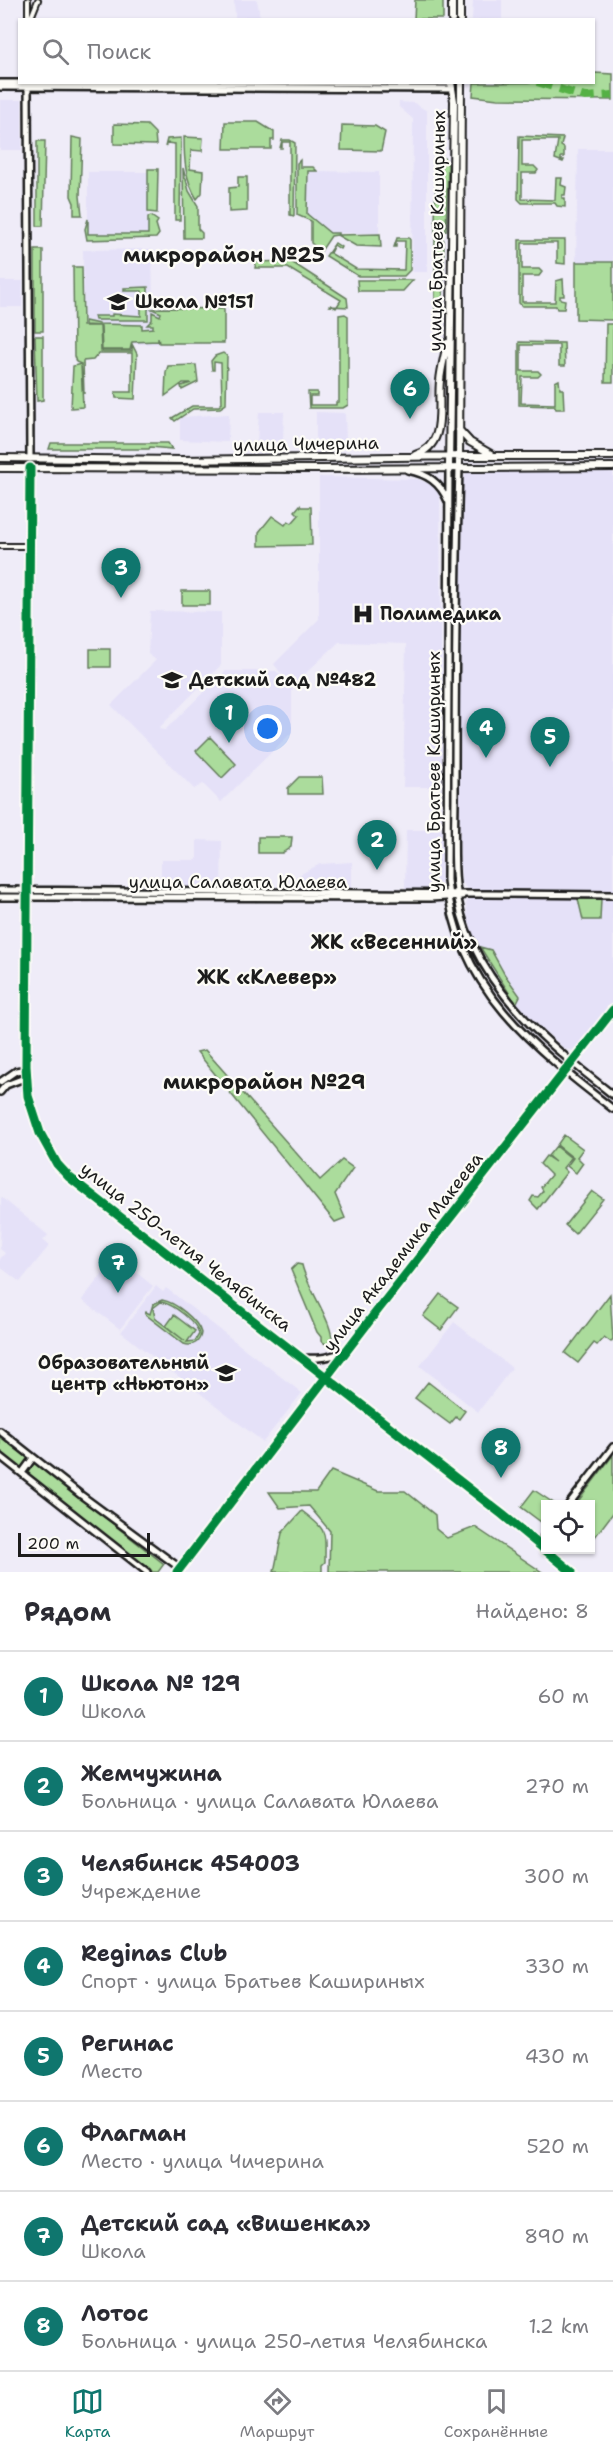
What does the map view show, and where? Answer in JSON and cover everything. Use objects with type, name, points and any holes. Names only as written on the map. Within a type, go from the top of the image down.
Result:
[{"type":"main road","points":[[452,0],[452,18]]},
{"type":"main road","points":[[460,0],[460,18]]},
{"type":"main road","points":[[451,85],[461,84]]},
{"type":"main road","name":"улица Братьев Кашириных","points":[[459,468],[461,84]]},
{"type":"main road","name":"улица Братьев Кашириных","points":[[449,468],[454,101],[451,85]]},
{"type":"main road","points":[[399,457],[423,452],[434,443],[437,436],[440,380],[450,328]]},
{"type":"main road","points":[[459,429],[470,442],[494,456]]},
{"type":"main road","name":"улица Чичерина","points":[[0,458],[182,460],[613,456]]},
{"type":"main road","name":"улица 250-летия Челябинска","points":[[30,458],[30,468]]},
{"type":"main road","name":"улица Чичерина","points":[[0,468],[613,467]]},
{"type":"street","points":[[28,0],[29,18]]},
{"type":"street","points":[[30,18],[38,0]]},
{"type":"street","points":[[0,85],[451,85]]},
{"type":"street","name":"улица 250-летия Челябинска","points":[[28,85],[30,458]]},
{"type":"street","name":"улица 250-летия Челябинска","points":[[30,468],[26,1069],[28,1096],[40,1134],[57,1164],[69,1178],[572,1572]]},
{"type":"street","name":"улица Братьев Кашириных","points":[[449,468],[448,896],[458,937],[479,977],[514,1024],[565,1072],[613,1109]]},
{"type":"street","name":"улица Братьев Кашириных","points":[[459,468],[455,824],[458,895],[466,930],[500,991],[515,1011],[572,1063],[613,1095]]},
{"type":"street","points":[[399,469],[418,472],[434,480],[449,502]]},
{"type":"street","points":[[0,546],[30,546]]},
{"type":"street","points":[[448,824],[455,824]]},
{"type":"street","name":"улица Салавата Юлаева","points":[[0,890],[27,894]]},
{"type":"street","name":"улица Салавата Юлаева","points":[[0,897],[27,894],[613,895]]},
{"type":"street","name":"улица Академика Макеева","points":[[178,1570],[613,1010]]},
{"type":"street","points":[[0,1082],[16,1071],[26,1069]]},
{"type":"street","points":[[0,1092],[6,1085],[27,1077]]},
{"type":"street","points":[[300,1357],[320,1359],[331,1357],[348,1349]]},
{"type":"street","points":[[0,1431],[178,1570]]},
{"type":"street","points":[[572,1500],[613,1448]]},
{"type":"street","points":[[0,1456],[147,1572]]},
{"type":"street","points":[[22,1473],[33,1458]]},
{"type":"street","points":[[538,1544],[541,1540]]},
{"type":"shaded area","points":[[234,0],[257,0],[260,17],[235,17]]},
{"type":"shaded area","points":[[473,0],[502,0],[502,18],[472,18]]},
{"type":"shaded area","points":[[0,100],[22,100],[22,150],[0,150]]},
{"type":"shaded area","points":[[399,102],[414,103],[427,111],[427,272],[412,272],[413,119],[399,107]]},
{"type":"shaded area","points":[[578,149],[613,149],[613,262],[576,262]]},
{"type":"shaded area","points":[[308,171],[379,172],[379,233],[330,233],[307,214]]},
{"type":"shaded area","points":[[88,172],[148,172],[148,234],[88,234]]},
{"type":"shaded area","name":"Школа №151","points":[[152,249],[153,308],[224,309],[224,343],[133,344],[132,351],[100,351],[100,327],[84,326],[83,250]]},
{"type":"shaded area","points":[[0,281],[23,281],[22,307],[0,307]]},
{"type":"shaded area","points":[[259,412],[284,412],[283,440],[257,442]]},
{"type":"shaded area","points":[[316,412],[345,413],[346,441],[316,440]]},
{"type":"shaded area","points":[[229,414],[228,442],[180,440],[180,417]]},
{"type":"shaded area","points":[[467,472],[613,472],[613,892],[467,889],[462,882],[458,742],[461,483]]},
{"type":"shaded area","points":[[319,477],[418,479],[440,489],[442,787],[403,787],[406,644],[339,642],[292,686],[292,732],[221,802],[203,784],[194,789],[111,705],[156,660],[148,654],[150,611],[221,612],[221,665],[158,729],[165,730],[225,671],[276,671],[288,683],[274,664],[319,619]]},
{"type":"shaded area","points":[[406,830],[442,830],[441,890],[405,889]]},
{"type":"shaded area","points":[[197,840],[222,841],[221,888],[161,886],[161,860],[197,860]]},
{"type":"shaded area","points":[[352,862],[352,889],[291,888],[295,877],[320,864]]},
{"type":"shaded area","points":[[515,896],[613,898],[613,1005],[580,1048],[575,1051],[565,1049],[521,1010],[506,991],[476,942],[468,918],[466,904],[468,900],[477,897],[514,900]]},
{"type":"shaded area","points":[[1,1197],[48,1235],[43,1241],[49,1246],[20,1282],[0,1267],[0,1259],[5,1253],[0,1249]]},
{"type":"shaded area","points":[[116,1256],[153,1286],[120,1329],[82,1300]]},
{"type":"shaded area","name":"Образовательный центр «Ньютон»","points":[[156,1286],[163,1292],[166,1288],[302,1393],[263,1442],[121,1332]]},
{"type":"shaded area","points":[[454,1322],[512,1368],[478,1412],[420,1366]]},
{"type":"green space","points":[[415,0],[443,0],[443,18],[414,18]]},
{"type":"green space","points":[[595,73],[613,74],[613,100],[498,99],[473,96],[474,84],[595,84]]},
{"type":"green space","points":[[225,122],[258,122],[274,132],[271,149],[224,149]]},
{"type":"green space","points":[[114,124],[147,125],[155,133],[156,145],[114,144]]},
{"type":"green space","points":[[342,125],[375,126],[385,132],[381,151],[341,150]]},
{"type":"green space","points":[[519,136],[563,138],[561,146],[564,148],[564,157],[561,157],[561,160],[564,160],[563,162],[555,159],[558,140],[522,140],[522,166],[534,166],[538,170],[536,173],[522,173],[522,199],[555,200],[556,178],[562,178],[561,185],[566,187],[565,195],[562,195],[562,198],[565,198],[565,207],[557,206],[555,203],[522,203],[518,199]]},
{"type":"green space","points":[[72,137],[82,139],[80,196],[82,215],[74,215],[74,203],[71,196]]},
{"type":"green space","points":[[184,137],[203,138],[202,151],[191,150],[190,169],[203,171],[202,193],[197,199],[188,177]]},
{"type":"green space","points":[[181,138],[180,220],[175,220],[175,144],[167,143],[165,147],[167,139]]},
{"type":"green space","points":[[282,140],[295,143],[294,216],[290,215],[290,142],[282,142],[282,148],[280,148]]},
{"type":"green space","points":[[37,141],[45,141],[43,226],[37,226]]},
{"type":"green space","points":[[436,158],[444,158],[448,165],[446,231],[435,232]]},
{"type":"green space","points":[[300,160],[300,167],[313,167],[317,171],[308,171],[307,214],[330,233],[338,233],[338,235],[380,234],[381,247],[356,246],[337,235],[331,236],[321,251],[311,243],[311,221],[297,215],[297,163]]},
{"type":"green space","points":[[183,168],[189,191],[198,206],[198,229],[202,233],[202,238],[184,238]]},
{"type":"green space","points":[[148,169],[158,169],[157,213],[148,212]]},
{"type":"green space","points":[[238,177],[247,177],[247,211],[229,212],[229,188],[238,187]]},
{"type":"green space","points":[[151,216],[158,221],[156,224],[159,234],[156,238],[87,240],[85,229],[88,219],[88,234],[148,234],[148,217]]},
{"type":"green space","points":[[442,237],[444,241],[443,314],[435,317],[435,238]]},
{"type":"green space","points":[[397,238],[409,238],[410,240],[410,270],[404,276],[358,276],[326,256],[335,243],[341,247],[340,249],[334,245],[330,253],[356,269],[404,270],[405,241],[396,241]]},
{"type":"green space","points":[[519,240],[565,240],[565,264],[557,263],[557,243],[522,243],[522,269],[539,269],[542,272],[539,276],[522,276],[522,302],[555,302],[556,281],[563,279],[564,296],[560,296],[560,299],[565,300],[564,309],[557,309],[556,306],[522,306],[519,303]]},
{"type":"green space","points":[[35,250],[43,250],[43,331],[35,331]]},
{"type":"green space","points":[[290,261],[347,298],[348,307],[337,306],[341,300],[288,268],[255,268],[256,262]]},
{"type":"green space","points":[[576,262],[613,262],[613,320],[576,319]]},
{"type":"green space","points":[[73,267],[82,267],[83,326],[100,326],[101,351],[132,351],[132,344],[137,354],[135,399],[116,398],[115,392],[132,392],[132,353],[99,353],[93,360],[83,361],[84,394],[81,365],[83,407],[71,408],[73,366],[81,364],[76,362],[74,356]]},
{"type":"green space","points":[[357,280],[413,280],[403,291],[358,291]]},
{"type":"green space","points":[[148,287],[148,320],[95,320],[94,316],[112,316],[112,314],[141,316],[141,308],[146,307],[146,300],[142,299],[142,291],[124,291],[124,288]]},
{"type":"green space","points":[[152,309],[224,309],[224,343],[159,343],[158,337],[158,341],[132,342],[130,350],[102,350],[101,326],[85,325],[85,321],[99,324],[142,325],[142,329],[153,328],[153,325],[147,325],[152,320],[152,312],[160,316],[161,313]]},
{"type":"green space","points":[[339,315],[348,316],[348,405],[343,408],[309,408],[308,392],[317,392],[317,396],[310,396],[310,405],[336,405],[336,402],[339,402]]},
{"type":"green space","points":[[606,324],[613,324],[613,382],[605,382]]},
{"type":"green space","points":[[35,336],[43,336],[43,400],[37,401]]},
{"type":"green space","points":[[519,342],[564,343],[565,366],[559,366],[559,345],[521,345],[521,371],[538,371],[541,374],[538,377],[522,377],[521,403],[555,404],[555,382],[559,380],[560,389],[563,389],[564,409],[556,409],[555,406],[519,405]]},
{"type":"green space","points":[[223,353],[227,356],[226,404],[220,408],[193,409],[175,421],[172,418],[192,406],[219,406],[222,403],[221,363],[214,362],[214,370],[212,370],[211,361],[215,356]]},
{"type":"green space","points":[[196,365],[198,382],[182,390],[181,386],[191,383],[183,383],[165,396],[168,366]]},
{"type":"green space","points":[[51,443],[168,443],[172,449],[150,447],[149,449],[49,449]]},
{"type":"green space","points":[[300,505],[311,507],[312,545],[259,546],[259,532],[272,516],[285,525],[288,521],[292,523],[299,515],[295,511]]},
{"type":"green space","points":[[182,591],[210,591],[210,605],[182,605]]},
{"type":"green space","points":[[90,649],[110,649],[110,667],[90,667]]},
{"type":"green space","points":[[210,737],[236,764],[222,778],[196,751]]},
{"type":"green space","points":[[299,777],[322,777],[323,794],[288,794],[288,788]]},
{"type":"green space","points":[[258,837],[292,837],[291,847],[282,853],[258,853]]},
{"type":"green space","points":[[578,899],[601,899],[600,920],[583,920]]},
{"type":"green space","points":[[480,947],[491,950],[520,996],[516,1004]]},
{"type":"green space","points":[[205,1050],[320,1180],[342,1160],[353,1168],[335,1194],[345,1218],[335,1222],[197,1052]]},
{"type":"green space","points":[[564,1135],[583,1149],[577,1157],[583,1163],[576,1173],[567,1166],[573,1158],[557,1145]]},
{"type":"green space","points":[[556,1146],[571,1158],[563,1168],[567,1172],[538,1209],[530,1201],[533,1196],[538,1197],[543,1191],[541,1187],[551,1175],[540,1164],[546,1156],[555,1162],[548,1156]]},
{"type":"green space","points":[[592,1191],[603,1199],[575,1234],[565,1225]]},
{"type":"green space","points":[[297,1264],[302,1265],[309,1285],[326,1318],[330,1328],[332,1348],[321,1341],[291,1270]]},
{"type":"green space","points":[[440,1294],[458,1307],[441,1330],[423,1316]]},
{"type":"green space","points":[[610,1294],[613,1339],[611,1342],[604,1337],[597,1345],[594,1343],[578,1363],[565,1353]]},
{"type":"green space","points":[[162,1300],[167,1301],[185,1312],[199,1328],[201,1333],[198,1341],[190,1345],[184,1344],[145,1314],[146,1312],[150,1314],[153,1304]],"holes":[[[161,1302],[172,1306],[194,1324],[199,1334],[195,1341],[187,1342],[195,1331],[174,1315],[166,1326],[185,1341],[155,1318],[153,1308]]]},
{"type":"green space","points":[[428,1382],[465,1411],[459,1419],[456,1417],[450,1424],[415,1398]]},
{"type":"green space","points":[[0,1436],[29,1459],[21,1469],[0,1453]]},
{"type":"green space","points":[[613,1455],[613,1513],[595,1537],[595,1500],[579,1500]]},
{"type":"green space","points":[[34,1462],[164,1564],[158,1572],[153,1572],[25,1473]]},
{"type":"green space","points":[[331,1471],[378,1491],[405,1491],[435,1515],[436,1529],[447,1538],[475,1527],[542,1572],[329,1572],[330,1531],[309,1506],[280,1508],[269,1492],[316,1492]]},
{"type":"green space","points":[[534,1490],[549,1500],[541,1500],[541,1522],[521,1507]]},
{"type":"green space","points":[[302,1511],[321,1527],[325,1537],[325,1562],[322,1565],[322,1572],[274,1572],[282,1533]]},
{"type":"marked path","points":[[543,84],[585,97],[613,95]]},
{"type":"cycle path","points":[[30,468],[26,1066],[28,1096],[40,1133],[57,1164],[69,1177],[503,1515],[572,1572]]},
{"type":"cycle path","points":[[177,1572],[370,1320],[613,1010]]},
{"type":"place","name":"Школа №151","points":[[118,302]]},
{"type":"place","name":"Флагман","points":[[410,419]]},
{"type":"place","name":"Челябинск 454003","points":[[121,598]]},
{"type":"place","name":"Полимедика","points":[[363,614]]},
{"type":"place","name":"Детский сад №482","points":[[172,680]]},
{"type":"place","name":"Школа № 129","points":[[229,743]]},
{"type":"place","name":"Reginas Club","points":[[486,758]]},
{"type":"place","name":"Регинас","points":[[550,767]]},
{"type":"place","name":"Жемчужина","points":[[377,870]]},
{"type":"place","name":"Детский сад «Вишенка»","points":[[118,1293]]},
{"type":"place","name":"Образовательный центр «Ньютон»","points":[[226,1373]]},
{"type":"place","name":"Лотос","points":[[501,1478]]},
{"type":"district","name":"микрорайон №25","points":[[224,255]]},
{"type":"district","name":"ЖК «Весенний»","points":[[394,942]]},
{"type":"district","name":"ЖК «Клевер»","points":[[267,977]]},
{"type":"district","name":"микрорайон №29","points":[[264,1082]]}]
